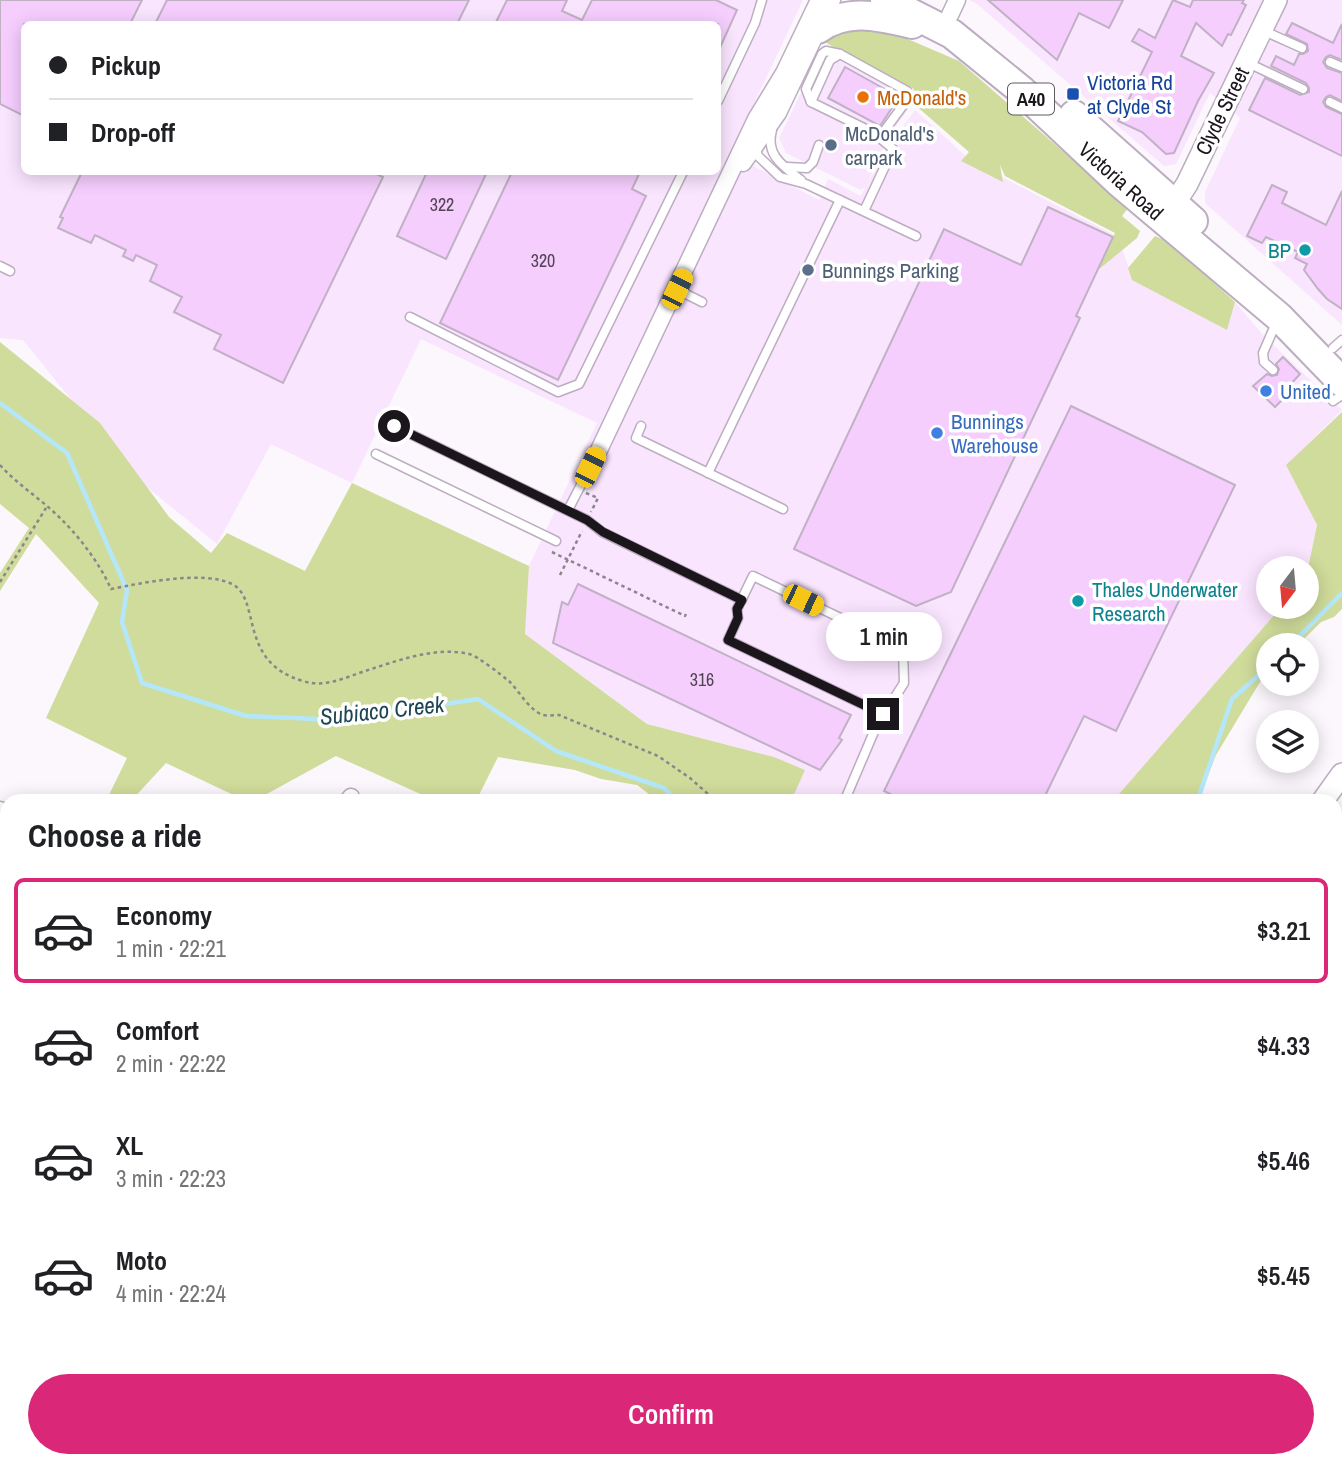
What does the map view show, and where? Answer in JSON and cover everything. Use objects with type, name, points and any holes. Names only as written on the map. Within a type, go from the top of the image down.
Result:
[{"type":"highway","name":"Victoria Road","points":[[885,0],[953,16]]},
{"type":"highway","name":"Victoria Road","points":[[925,0],[953,16],[1021,90],[1120,183],[1168,211],[1270,287],[1340,350]]},
{"type":"highway","points":[[818,29],[831,19],[846,15],[889,18],[953,16]]},
{"type":"highway","name":"Victoria Road","points":[[1168,211],[1279,317],[1337,391]]},
{"type":"street","points":[[599,450],[756,119],[784,73],[819,0]]},
{"type":"street","points":[[728,181],[778,113],[832,0]]},
{"type":"street","name":"Clyde Street","points":[[1168,211],[1187,184],[1276,0]]},
{"type":"street","points":[[1328,794],[1342,774]]},
{"type":"lane","points":[[721,95],[755,23],[762,0]]},
{"type":"lane","points":[[1262,29],[1301,48]]},
{"type":"lane","points":[[863,211],[893,149],[879,138],[874,133],[811,102],[806,89],[822,54],[826,51],[840,54],[907,91],[907,100],[879,138]]},
{"type":"lane","points":[[1246,62],[1303,89]]},
{"type":"lane","points":[[1330,62],[1342,67]]},
{"type":"lane","points":[[1330,102],[1342,108]]},
{"type":"lane","points":[[778,113],[771,133],[773,156],[806,184]]},
{"type":"lane","points":[[756,119],[755,146],[758,156],[771,171],[780,177],[806,184],[916,236]]},
{"type":"lane","points":[[784,167],[807,168],[813,162],[819,145]]},
{"type":"lane","points":[[410,317],[558,392],[579,384],[682,175]]},
{"type":"lane","points":[[708,473],[841,200]]},
{"type":"lane","points":[[0,266],[10,271]]},
{"type":"lane","points":[[677,289],[702,302]]},
{"type":"lane","points":[[1273,370],[1264,362],[1264,354],[1279,317]]},
{"type":"lane","points":[[1337,391],[1342,395]]},
{"type":"lane","points":[[394,426],[568,510],[603,532],[742,600]]},
{"type":"lane","points":[[641,426],[636,438],[783,509]]},
{"type":"lane","points":[[568,510],[599,450]]},
{"type":"lane","points":[[376,454],[553,540]]},
{"type":"lane","points":[[848,794],[883,714],[904,683],[902,648],[753,576],[737,609],[738,618],[728,640],[883,714]]},
{"type":"path","points":[[0,465],[12,479],[57,515],[89,553],[111,589],[150,581],[206,578],[234,584],[248,601],[250,622],[264,656],[277,668],[302,681],[327,684],[398,660],[431,653],[471,654],[509,682],[542,715],[559,715],[658,756],[708,794]]},
{"type":"path","points":[[0,582],[47,507]]},
{"type":"path","points":[[553,540],[548,550],[685,616],[687,614]]},
{"type":"shaded area","points":[[0,0],[803,0],[730,154],[819,200],[828,179],[861,196],[865,187],[861,190],[786,153],[779,138],[824,46],[832,46],[884,76],[890,76],[914,89],[915,100],[889,135],[867,184],[915,110],[971,161],[1118,237],[1133,280],[1227,329],[1235,302],[1263,335],[1342,410],[1287,465],[1317,525],[1311,556],[1256,556],[1256,620],[1270,620],[1119,794],[794,794],[804,770],[774,757],[647,724],[525,634],[529,566],[597,423],[421,339],[352,483],[271,444],[217,544],[132,475],[23,340],[0,338]]},
{"type":"shaded area","points":[[969,0],[1342,0],[1342,325],[1205,203],[1205,192],[1240,118],[1210,93],[1176,164],[1164,166],[977,4]]},
{"type":"green space","points":[[847,26],[889,31],[959,61],[1128,208],[1122,216],[1140,231],[1137,238],[1098,270],[1115,233],[1005,176],[1000,165],[1003,182],[961,161],[969,152],[914,104],[917,101],[914,89],[890,76],[884,76],[823,41]]},
{"type":"green space","points":[[1155,236],[1170,243],[1235,302],[1227,330],[1132,280],[1128,268]]},
{"type":"green space","points":[[0,342],[100,423],[169,517],[211,553],[227,533],[305,571],[352,483],[529,566],[525,634],[647,724],[774,757],[805,770],[794,794],[649,794],[637,785],[601,779],[575,770],[498,757],[480,794],[420,794],[336,756],[267,794],[231,794],[166,763],[137,794],[109,794],[127,758],[46,718],[99,603],[36,534],[0,591],[0,573],[29,528],[0,504]]},
{"type":"green space","points":[[1342,412],[1342,609],[1334,617],[1321,622],[1310,633],[1258,633],[1270,620],[1320,620],[1320,556],[1311,556],[1317,525],[1286,465]]},
{"type":"green space","points":[[1256,636],[1256,689],[1216,755],[1201,794],[1119,794]]},
{"type":"building","points":[[0,0],[142,0],[132,21],[21,21],[21,114],[0,104]]},
{"type":"building","points":[[167,0],[469,0],[458,21],[156,21]]},
{"type":"building","points":[[507,0],[567,0],[562,11],[582,20],[592,0],[716,0],[737,10],[721,45],[721,21],[496,21]]},
{"type":"building","points":[[988,0],[1123,0],[1109,28],[1079,13],[1057,60]]},
{"type":"building","points":[[1173,0],[1190,7],[1193,0],[1244,0],[1242,3],[1246,5],[1231,35],[1228,34],[1222,46],[1196,23],[1181,56],[1214,73],[1174,153],[1166,154],[1142,132],[1118,121],[1152,52],[1132,41],[1139,29],[1155,38]]},
{"type":"building","points":[[1292,23],[1333,43],[1342,24],[1342,60],[1330,55],[1323,62],[1327,68],[1342,73],[1342,101],[1330,95],[1323,102],[1326,107],[1342,114],[1342,156],[1249,110],[1265,78],[1300,95],[1309,92],[1306,83],[1271,66],[1276,56],[1294,65],[1299,54],[1308,51],[1307,44],[1286,34]]},
{"type":"building","name":"McDonald's","points":[[845,67],[899,97],[880,126],[828,98]]},
{"type":"building","points":[[81,175],[383,177],[283,383],[214,349],[221,335],[174,312],[182,297],[150,281],[157,265],[136,255],[133,261],[123,256],[126,250],[95,235],[91,243],[58,228],[63,218],[60,217]]},
{"type":"building","points":[[426,175],[486,175],[446,259],[397,236]]},
{"type":"building","points":[[511,175],[639,175],[632,189],[646,196],[558,380],[440,323]]},
{"type":"building","points":[[1272,185],[1287,192],[1282,203],[1326,225],[1342,191],[1342,309],[1318,289],[1304,270],[1307,264],[1295,258],[1298,252],[1266,237],[1262,243],[1247,236]]},
{"type":"building","name":"Bunnings Warehouse","points":[[1048,207],[1113,237],[1076,316],[1080,318],[951,592],[916,606],[794,549],[944,229],[1021,265]]},
{"type":"building","points":[[1283,357],[1300,374],[1280,396],[1283,399],[1275,407],[1253,386],[1267,374],[1277,375],[1279,369],[1276,364]]},
{"type":"building","name":"Thales Underwater Research","points":[[1071,406],[1235,485],[1116,731],[1084,716],[1046,794],[890,794],[884,791]]},
{"type":"building","points":[[578,584],[851,715],[839,738],[842,740],[820,770],[553,643],[562,602],[568,605]]},
{"type":"waterway","name":"Subiaco Creek","points":[[0,403],[67,453],[127,590],[122,622],[142,683],[246,716],[339,720],[478,699],[556,751],[664,788],[670,794]]},
{"type":"waterway","name":"Subiaco Creek","points":[[1303,633],[1342,593]]},
{"type":"waterway","name":"Subiaco Creek","points":[[1200,794],[1232,699],[1256,678]]},
{"type":"place","name":"Victoria Rd at Clyde St","points":[[1073,94]]},
{"type":"place","name":"McDonald's","points":[[863,97]]},
{"type":"place","name":"McDonald's carpark","points":[[831,145]]},
{"type":"place","name":"BP","points":[[1305,250]]},
{"type":"place","name":"Bunnings Parking","points":[[808,270]]},
{"type":"place","name":"United","points":[[1266,391]]},
{"type":"place","name":"Bunnings Warehouse","points":[[937,433]]},
{"type":"place","name":"Thales Underwater Research","points":[[1078,601]]},
{"type":"route","points":[[394,426],[587,520],[603,532],[742,600],[737,609],[738,618],[728,640],[883,714]]}]
